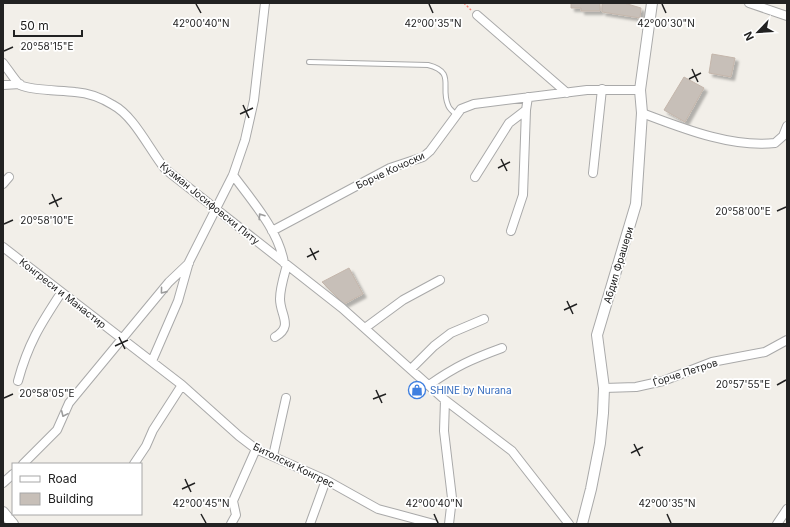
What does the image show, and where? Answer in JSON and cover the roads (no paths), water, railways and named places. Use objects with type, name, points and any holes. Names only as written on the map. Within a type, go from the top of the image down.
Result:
[{"type":"street","points":[[152,361],[178,301],[190,262],[233,175],[245,140],[254,100],[266,3]]},
{"type":"street","name":"Абдил Фрашери","points":[[582,524],[592,489],[600,443],[604,388],[597,335],[636,204],[642,113],[640,90],[652,3]]},
{"type":"street","points":[[749,3],[787,16]]},
{"type":"street","points":[[477,15],[566,93]]},
{"type":"street","points":[[3,63],[20,84]]},
{"type":"street","name":"Кузман Јосифовски Питу","points":[[3,85],[20,84],[42,90],[77,92],[113,104],[126,113],[152,152],[165,168],[365,328],[445,400],[512,451],[569,524]]},
{"type":"street","points":[[593,173],[602,89]]},
{"type":"street","name":"Борче Кочоски","points":[[272,231],[390,168],[423,157],[430,151],[461,109],[474,104],[602,89],[640,90]]},
{"type":"street","points":[[511,231],[523,195],[526,110],[528,97]]},
{"type":"street","points":[[475,177],[509,123],[526,110]]},
{"type":"street","points":[[642,113],[694,132],[748,143],[775,143],[783,136],[787,126]]},
{"type":"street","points":[[233,175],[272,231],[282,252],[285,264],[280,290],[280,301],[286,318],[281,334],[275,337]]},
{"type":"street","points":[[3,184],[9,177]]},
{"type":"street","name":"Конгреси и Манастир","points":[[3,247],[61,293],[152,361]]},
{"type":"street","points":[[24,463],[57,430],[69,403],[123,340],[169,282],[190,262]]},
{"type":"street","points":[[365,328],[403,300],[440,280]]},
{"type":"street","points":[[18,381],[25,356],[37,329],[61,293]]},
{"type":"street","points":[[411,369],[434,346],[451,333],[484,319]]},
{"type":"street","name":"Ѓорче Петров","points":[[604,388],[636,387],[663,381],[712,362],[765,352],[787,340]]},
{"type":"street","points":[[429,385],[452,368],[468,360],[502,348]]},
{"type":"street","name":"Битолски Конгрес","points":[[152,361],[256,449],[326,480],[378,509],[434,524]]},
{"type":"street","points":[[135,463],[146,446],[153,430],[182,385]]},
{"type":"street","points":[[273,456],[286,398]]},
{"type":"street","points":[[445,400],[444,431],[452,498],[449,524]]},
{"type":"street","points":[[231,524],[236,516],[233,501],[256,449]]},
{"type":"street","points":[[3,483],[12,475]]},
{"type":"street","points":[[310,524],[326,480]]},
{"type":"street","points":[[777,524],[787,509]]},
{"type":"street","points":[[3,512],[13,524]]},
{"type":"lane","points":[[309,62],[428,65],[436,67],[443,72],[446,78],[448,105],[456,115]]},
{"type":"place","name":"SHINE by Nurana","points":[[417,390]]}]
